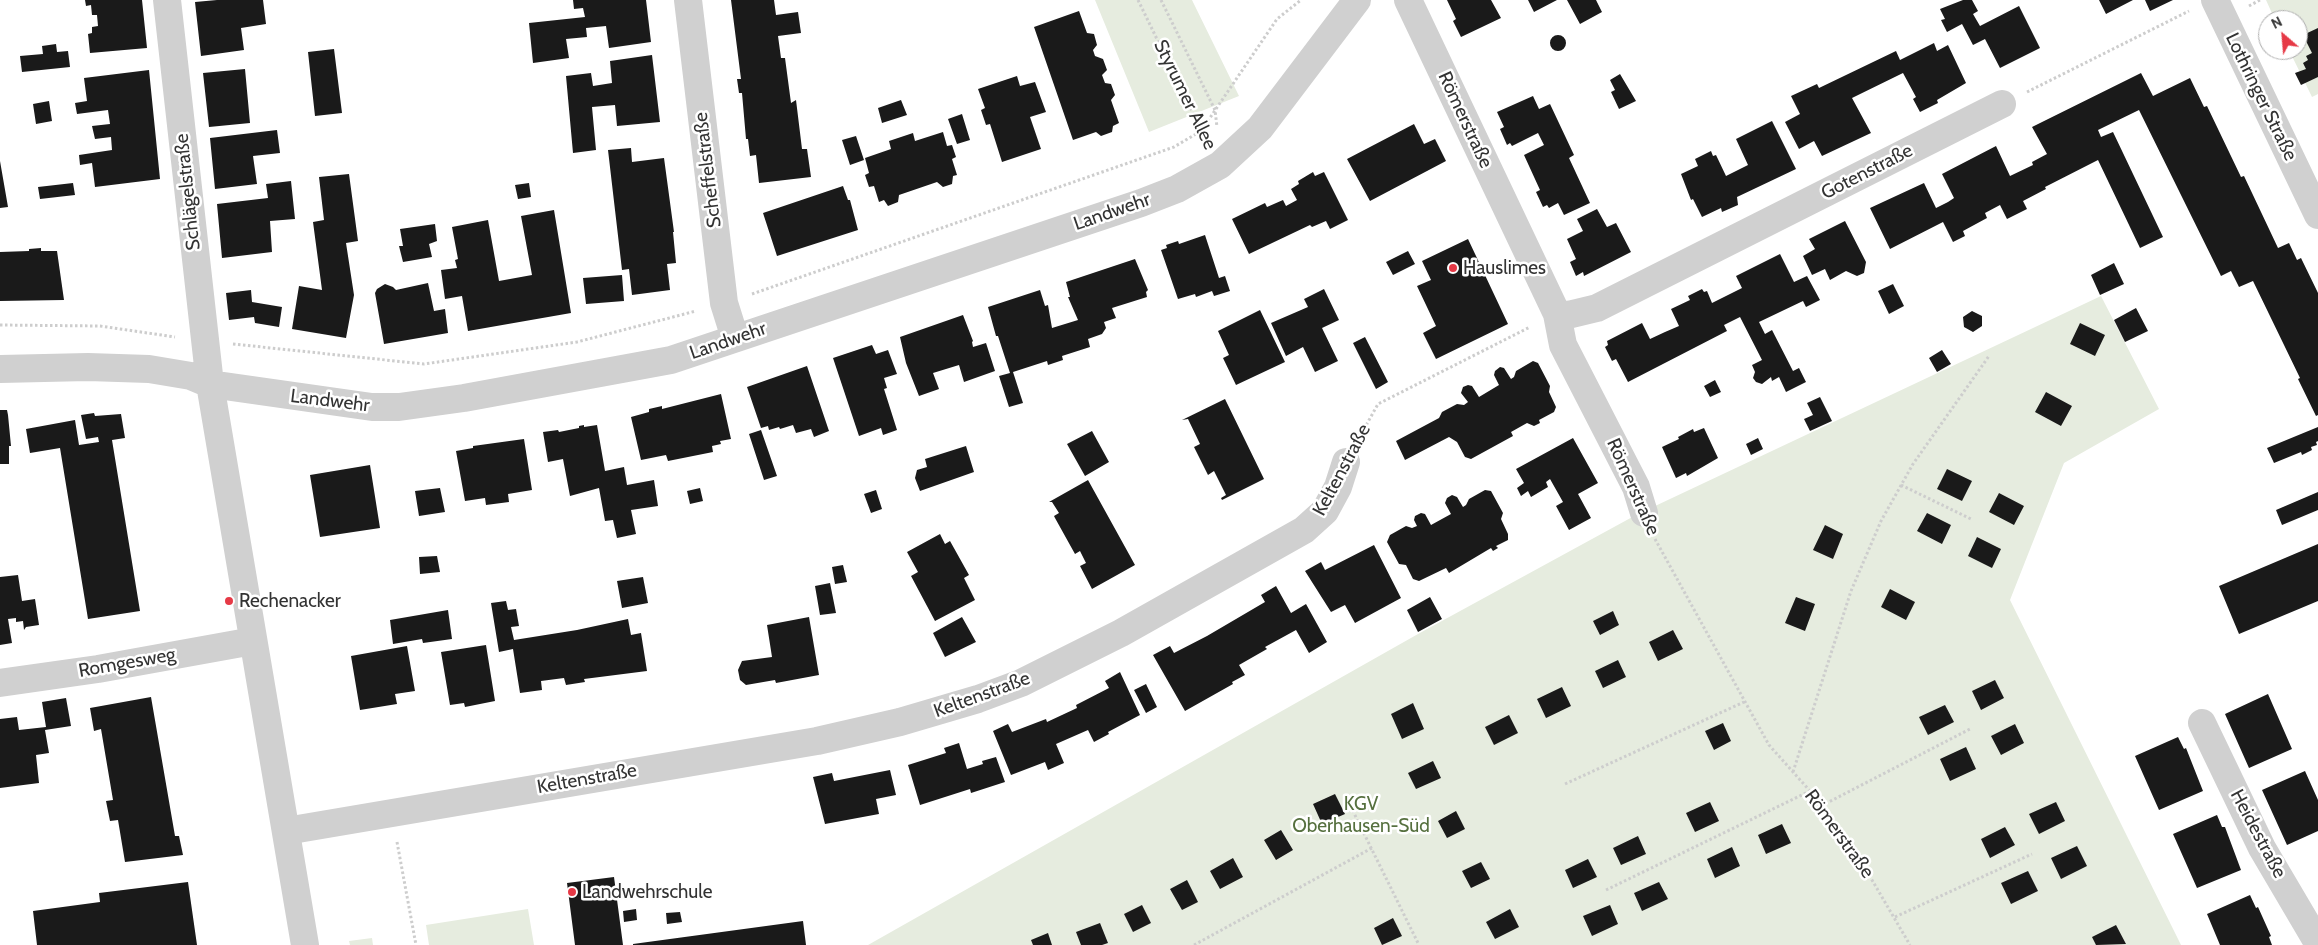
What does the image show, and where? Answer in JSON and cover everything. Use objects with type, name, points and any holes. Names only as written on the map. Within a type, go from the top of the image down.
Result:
[{"type":"street","name":"Schlägelstraße","points":[[167,0],[210,384]]},
{"type":"street","name":"Scheffelstraße","points":[[688,0],[724,304],[735,338]]},
{"type":"street","name":"Landwehr","points":[[0,369],[88,367],[149,370],[191,376],[210,384],[350,405],[399,407],[464,398],[638,368],[671,360],[1142,203],[1177,189],[1220,165],[1260,128],[1357,0]]},
{"type":"street","name":"Römerstraße","points":[[1408,0],[1556,314],[1564,345],[1636,487],[1644,514]]},
{"type":"street","name":"Lothringer Straße","points":[[2215,0],[2313,204]]},
{"type":"street","name":"Gotenstraße","points":[[1556,314],[1568,315],[1597,308],[2002,104]]},
{"type":"street","points":[[210,384],[305,945]]},
{"type":"street","name":"Keltenstraße","points":[[286,831],[866,731],[994,693],[1021,683],[1121,633],[1304,530],[1325,511],[1338,487],[1346,462]]},
{"type":"street","name":"Romgesweg","points":[[0,683],[98,669],[253,642]]},
{"type":"street","name":"Heidestraße","points":[[2202,722],[2262,848],[2318,943]]},
{"type":"path","name":"Styrumer Allee","points":[[1138,0],[1220,165]]},
{"type":"path","name":"Styrumer Allee","points":[[1161,0],[1215,110],[1220,165]]},
{"type":"path","points":[[0,325],[100,326],[204,341],[424,364],[577,342],[724,304],[1174,147],[1201,130],[1277,19],[1301,0]]},
{"type":"path","points":[[2002,104],[2176,18]]},
{"type":"path","name":"Keltenstraße","points":[[1346,462],[1378,404],[1556,314]]},
{"type":"path","points":[[1792,772],[1851,591],[1881,521],[1901,485],[1989,356]]},
{"type":"path","points":[[1901,485],[1971,519]]},
{"type":"path","name":"Römerstraße","points":[[1644,514],[1652,533],[1769,745],[1810,791],[1865,868],[1896,917],[1910,945]]},
{"type":"path","points":[[1565,784],[1744,702]]},
{"type":"path","points":[[1821,806],[1970,729]]},
{"type":"path","points":[[1606,890],[1810,791]]},
{"type":"path","points":[[1346,797],[1419,945]]},
{"type":"path","points":[[392,813],[416,945]]},
{"type":"path","points":[[1194,945],[1372,848]]},
{"type":"path","points":[[1896,917],[2032,854]]},
{"type":"green space","points":[[1095,0],[1192,0],[1239,96],[1149,132]]},
{"type":"green space","points":[[2266,0],[2318,0],[2318,94],[2312,97],[2294,60],[2308,60],[2308,10],[2270,10]]},
{"type":"green space","name":"KGV Oberhausen-Süd","points":[[2101,296],[2159,409],[2064,463],[2010,600],[2181,945],[868,945],[1418,634],[1636,515]]},
{"type":"green space","points":[[528,909],[534,945],[429,945],[426,925]]},
{"type":"green space","points":[[372,938],[373,945],[350,945],[349,941]]},
{"type":"building","points":[[85,0],[142,0],[147,48],[90,53],[88,34],[92,33],[92,27],[98,26],[97,15],[92,15],[91,5],[86,6]]},
{"type":"building","points":[[263,0],[266,24],[241,28],[244,50],[201,56],[195,2]]},
{"type":"building","points":[[573,0],[646,0],[651,42],[609,48],[606,26],[586,28],[587,37],[566,39],[569,58],[533,63],[529,23],[585,17],[583,8],[574,9]]},
{"type":"building","points":[[731,0],[774,0],[776,15],[798,12],[801,33],[778,36],[781,58],[785,58],[791,103],[796,100],[802,149],[807,149],[811,177],[759,183],[756,155],[750,156],[748,139],[746,139],[742,93],[739,93],[737,79],[741,79]]},
{"type":"building","points":[[1447,0],[1491,0],[1501,18],[1461,37],[1453,21],[1456,19]]},
{"type":"building","points":[[1528,0],[1557,0],[1534,12]]},
{"type":"building","points":[[1567,0],[1596,0],[1602,12],[1580,24]]},
{"type":"building","points":[[1963,0],[1972,0],[1978,11],[1973,14],[1980,26],[2019,6],[2040,48],[2000,68],[1985,39],[1973,45],[1962,24],[1947,32],[1941,20],[1945,19],[1940,9]]},
{"type":"building","points":[[2099,0],[2133,0],[2106,14]]},
{"type":"building","points":[[2145,0],[2173,0],[2150,11]]},
{"type":"building","points":[[1079,11],[1087,33],[1094,34],[1097,45],[1093,50],[1095,56],[1103,59],[1107,70],[1102,75],[1105,83],[1111,84],[1115,95],[1111,100],[1119,123],[1113,126],[1112,132],[1101,136],[1096,132],[1073,140],[1034,27]]},
{"type":"building","points":[[2318,28],[2318,77],[2301,85],[2295,73],[2306,69],[2303,63],[2308,60],[2308,55],[2312,53],[2308,45],[2308,33]]},
{"type":"building","points":[[1558,35],[1566,43],[1558,51],[1550,43]]},
{"type":"building","points":[[1934,43],[1937,51],[1948,45],[1966,83],[1937,100],[1938,103],[1920,112],[1913,99],[1916,97],[1903,73],[1852,98],[1871,133],[1822,156],[1814,141],[1799,149],[1785,122],[1800,114],[1791,96],[1817,84],[1819,88],[1896,51],[1900,60]]},
{"type":"building","points":[[56,44],[57,52],[68,51],[70,67],[22,72],[20,56],[43,54],[42,46]]},
{"type":"building","points":[[334,49],[342,113],[315,116],[308,52]]},
{"type":"building","points":[[652,55],[660,122],[617,126],[615,105],[592,107],[596,150],[573,153],[566,76],[591,73],[593,86],[612,83],[610,61]]},
{"type":"building","points":[[245,69],[250,123],[209,127],[203,73]]},
{"type":"building","points":[[149,70],[160,179],[95,187],[92,163],[80,165],[79,155],[112,150],[111,137],[95,139],[92,126],[110,124],[108,110],[77,114],[75,103],[87,101],[84,78]]},
{"type":"building","points":[[2141,73],[2153,96],[2190,78],[2204,107],[2207,106],[2241,177],[2244,176],[2278,248],[2289,243],[2297,260],[2301,258],[2318,293],[2318,415],[2316,416],[2298,379],[2300,378],[2253,281],[2239,287],[2231,271],[2221,276],[2139,110],[2098,130],[2101,137],[2113,132],[2163,237],[2140,248],[2098,160],[2045,187],[2046,189],[2023,201],[2027,209],[2007,219],[2000,205],[1985,213],[1987,218],[1963,231],[1965,236],[1953,242],[1943,222],[1890,249],[1870,208],[1924,183],[1936,208],[1954,198],[1942,174],[1996,146],[2010,176],[2033,165],[2032,162],[2047,154],[2032,127]]},
{"type":"building","points":[[1620,74],[1636,101],[1619,109],[1611,92],[1615,90],[1610,80]]},
{"type":"building","points":[[1017,76],[1020,86],[1035,82],[1046,112],[1030,117],[1041,149],[1002,162],[990,124],[986,125],[981,110],[985,108],[978,89]]},
{"type":"building","points":[[1533,96],[1539,109],[1550,104],[1574,155],[1569,158],[1590,203],[1564,215],[1558,203],[1549,208],[1547,205],[1543,207],[1536,192],[1540,190],[1524,155],[1544,145],[1538,133],[1512,146],[1510,143],[1507,145],[1500,129],[1504,127],[1497,112]]},
{"type":"building","points":[[901,100],[907,115],[882,123],[878,108]]},
{"type":"building","points":[[49,101],[52,121],[36,124],[33,104]]},
{"type":"building","points":[[962,114],[970,140],[957,144],[948,119]]},
{"type":"building","points":[[1772,121],[1796,169],[1737,197],[1738,205],[1722,212],[1721,208],[1702,217],[1693,199],[1691,200],[1681,174],[1698,166],[1695,159],[1711,151],[1713,156],[1716,155],[1726,176],[1748,165],[1736,139]]},
{"type":"building","points":[[1414,124],[1424,144],[1435,139],[1446,161],[1370,201],[1347,159]]},
{"type":"building","points":[[277,130],[280,153],[253,156],[257,184],[215,189],[210,138]]},
{"type":"building","points":[[943,132],[947,146],[952,145],[956,157],[952,159],[957,175],[953,176],[952,184],[943,187],[937,182],[899,195],[898,202],[888,206],[884,200],[879,202],[874,186],[869,187],[865,175],[869,173],[865,158],[891,149],[889,141],[913,133],[915,141]]},
{"type":"building","points":[[856,136],[864,160],[850,165],[842,140]]},
{"type":"building","points":[[631,148],[632,162],[664,158],[674,232],[676,263],[667,264],[670,290],[632,295],[629,269],[622,270],[608,150]]},
{"type":"building","points":[[0,161],[8,207],[0,208]]},
{"type":"building","points":[[1313,172],[1315,176],[1324,172],[1348,220],[1330,229],[1326,221],[1312,227],[1310,225],[1249,254],[1232,219],[1265,203],[1267,207],[1283,200],[1286,206],[1297,200],[1291,189],[1299,184],[1298,181]]},
{"type":"building","points":[[349,174],[358,241],[346,243],[354,295],[346,338],[292,329],[299,286],[322,290],[313,222],[324,220],[319,177]]},
{"type":"building","points":[[291,181],[295,219],[270,221],[272,252],[222,258],[217,204],[268,198],[266,184]]},
{"type":"building","points":[[73,183],[75,195],[40,199],[38,187]]},
{"type":"building","points":[[529,183],[531,197],[518,199],[515,185]]},
{"type":"building","points":[[843,186],[848,200],[850,200],[858,230],[777,256],[763,213]]},
{"type":"building","points":[[1597,209],[1607,227],[1616,223],[1631,252],[1584,276],[1583,272],[1576,276],[1570,262],[1576,259],[1567,239],[1583,231],[1577,219]]},
{"type":"building","points":[[554,210],[571,313],[468,331],[462,296],[445,299],[441,270],[457,268],[455,260],[458,259],[452,227],[488,220],[499,281],[532,275],[521,216]]},
{"type":"building","points":[[1845,221],[1866,262],[1864,273],[1857,276],[1846,271],[1830,280],[1825,269],[1812,275],[1803,256],[1815,249],[1809,239]]},
{"type":"building","points":[[435,224],[437,241],[429,244],[432,257],[403,262],[399,246],[403,246],[400,229]]},
{"type":"building","points":[[1205,235],[1219,278],[1225,276],[1230,291],[1214,296],[1212,291],[1196,297],[1195,294],[1178,299],[1161,250],[1167,248],[1166,245],[1178,241],[1179,244]]},
{"type":"building","points":[[1468,239],[1508,324],[1436,359],[1423,333],[1436,326],[1417,286],[1431,280],[1422,261]]},
{"type":"building","points":[[41,248],[41,251],[57,251],[64,300],[0,301],[0,252],[29,251],[29,249]]},
{"type":"building","points":[[1408,251],[1415,264],[1393,275],[1386,262]]},
{"type":"building","points":[[1780,254],[1794,282],[1807,276],[1820,300],[1806,307],[1803,301],[1759,322],[1765,334],[1772,330],[1793,371],[1799,368],[1806,382],[1786,392],[1779,377],[1772,381],[1771,377],[1762,384],[1756,382],[1753,378],[1755,372],[1752,365],[1762,360],[1740,317],[1724,325],[1727,331],[1628,382],[1616,359],[1612,361],[1605,347],[1608,345],[1607,341],[1642,323],[1650,339],[1679,326],[1671,309],[1690,300],[1688,296],[1702,289],[1704,292],[1707,291],[1712,303],[1742,288],[1736,276]]},
{"type":"building","points":[[1135,259],[1148,290],[1146,292],[1147,297],[1112,308],[1116,318],[1104,322],[1106,328],[1102,334],[1088,339],[1090,347],[1062,356],[1063,360],[1048,365],[1047,361],[1013,372],[1023,403],[1009,407],[999,376],[1010,373],[998,336],[996,336],[988,307],[1040,290],[1045,306],[1048,305],[1052,328],[1078,320],[1068,297],[1070,297],[1066,282]]},
{"type":"building","points":[[2114,263],[2124,284],[2100,295],[2091,275]]},
{"type":"building","points":[[622,275],[624,301],[586,304],[583,278]]},
{"type":"building","points":[[428,283],[434,311],[445,309],[448,333],[384,344],[375,293],[377,289],[385,284],[396,290]]},
{"type":"building","points":[[1893,284],[1904,306],[1889,314],[1878,291]]},
{"type":"building","points":[[1324,289],[1339,320],[1322,328],[1338,361],[1315,372],[1303,347],[1286,356],[1271,323],[1308,307],[1304,299]]},
{"type":"building","points":[[251,290],[252,302],[282,307],[279,327],[255,323],[254,317],[229,320],[226,293]]},
{"type":"building","points":[[2136,308],[2148,331],[2125,342],[2114,320]]},
{"type":"building","points":[[1260,310],[1285,362],[1236,385],[1223,358],[1229,355],[1218,331]]},
{"type":"building","points":[[1972,311],[1982,316],[1982,326],[1973,332],[1964,327],[1963,317]]},
{"type":"building","points":[[963,315],[973,341],[973,347],[986,343],[995,371],[964,382],[959,365],[933,373],[939,389],[919,396],[906,363],[900,337]]},
{"type":"building","points":[[2080,323],[2105,335],[2095,356],[2070,344]]},
{"type":"building","points":[[1365,337],[1388,382],[1376,389],[1353,343]]},
{"type":"building","points":[[872,345],[876,354],[888,350],[897,374],[884,378],[887,388],[884,389],[897,430],[883,435],[881,428],[859,436],[833,358]]},
{"type":"building","points":[[1942,350],[1951,364],[1937,372],[1929,358]]},
{"type":"building","points":[[1533,361],[1538,363],[1550,386],[1549,392],[1556,407],[1554,412],[1539,420],[1540,423],[1534,426],[1527,423],[1511,432],[1513,436],[1471,459],[1465,457],[1457,442],[1449,437],[1405,460],[1396,441],[1439,418],[1442,412],[1457,404],[1464,405],[1468,402],[1461,393],[1463,387],[1472,386],[1479,397],[1499,385],[1494,375],[1495,371],[1500,367],[1504,368],[1511,379],[1516,371]]},
{"type":"building","points":[[807,366],[829,431],[814,437],[811,429],[796,433],[793,425],[780,429],[779,427],[769,430],[768,426],[761,428],[747,387]]},
{"type":"building","points":[[1715,380],[1721,392],[1710,397],[1704,386]]},
{"type":"building","points":[[2046,392],[2072,406],[2061,426],[2035,412]]},
{"type":"building","points":[[721,394],[731,439],[720,441],[721,444],[712,446],[713,452],[668,461],[666,455],[641,460],[631,417],[649,412],[649,409],[662,406],[662,409]]},
{"type":"building","points":[[1820,397],[1832,421],[1810,431],[1804,419],[1813,415],[1807,403]]},
{"type":"building","points":[[1225,399],[1264,479],[1222,500],[1221,498],[1226,495],[1214,471],[1208,475],[1194,447],[1200,444],[1188,419],[1182,420]]},
{"type":"building","points":[[0,410],[7,410],[8,415],[11,446],[9,446],[9,464],[0,464]]},
{"type":"building","points":[[94,413],[95,416],[121,414],[125,438],[112,440],[140,611],[88,619],[60,448],[30,453],[26,429],[75,420],[79,445],[99,442],[98,437],[86,439],[81,415]]},
{"type":"building","points":[[584,425],[584,427],[597,425],[605,471],[624,467],[627,485],[654,480],[658,506],[631,510],[636,534],[617,538],[613,520],[605,521],[599,488],[570,496],[563,459],[548,462],[543,432],[558,430],[559,432],[579,428],[579,426]]},
{"type":"building","points":[[2318,427],[2317,445],[2311,447],[2312,450],[2302,455],[2301,452],[2274,463],[2267,448]]},
{"type":"building","points":[[1704,428],[1718,458],[1687,476],[1686,473],[1676,478],[1662,447],[1679,439],[1678,437],[1693,429],[1694,432]]},
{"type":"building","points":[[761,430],[777,476],[764,480],[749,434]]},
{"type":"building","points":[[1092,431],[1109,462],[1085,476],[1067,444]]},
{"type":"building","points":[[1573,438],[1598,483],[1578,494],[1591,518],[1569,530],[1556,506],[1563,502],[1550,479],[1546,482],[1548,487],[1531,497],[1528,491],[1521,496],[1517,488],[1524,483],[1516,469]]},
{"type":"building","points":[[1758,438],[1763,449],[1751,455],[1746,444]]},
{"type":"building","points":[[524,439],[532,490],[508,494],[509,502],[486,505],[485,498],[465,501],[456,451],[473,448],[473,446]]},
{"type":"building","points":[[966,446],[974,472],[920,491],[915,478],[917,470],[927,467],[925,459]]},
{"type":"building","points":[[370,465],[380,528],[320,537],[310,475]]},
{"type":"building","points":[[1947,469],[1972,481],[1962,501],[1937,489]]},
{"type":"building","points":[[1088,480],[1135,565],[1092,589],[1080,566],[1086,563],[1080,551],[1075,554],[1054,516],[1059,513],[1052,502],[1049,502]]},
{"type":"building","points":[[440,488],[445,512],[419,516],[415,491]]},
{"type":"building","points":[[700,488],[703,501],[690,504],[687,491]]},
{"type":"building","points":[[876,490],[882,509],[871,513],[864,494]]},
{"type":"building","points":[[1485,490],[1491,491],[1503,513],[1501,519],[1508,534],[1508,540],[1496,546],[1498,548],[1493,551],[1491,548],[1449,573],[1446,568],[1419,581],[1413,579],[1406,565],[1399,564],[1387,542],[1390,535],[1406,526],[1412,528],[1417,526],[1414,520],[1415,516],[1421,513],[1425,514],[1431,525],[1451,514],[1445,503],[1447,498],[1452,495],[1457,497],[1463,507],[1469,499]]},
{"type":"building","points":[[2318,492],[2318,510],[2282,525],[2276,510]]},
{"type":"building","points":[[1999,493],[2024,506],[2014,525],[1989,512]]},
{"type":"building","points":[[1927,513],[1951,525],[1942,544],[1917,531]]},
{"type":"building","points":[[1825,525],[1843,534],[1833,559],[1813,550]]},
{"type":"building","points":[[940,534],[945,544],[950,541],[969,575],[964,578],[975,600],[935,621],[911,576],[918,572],[907,552]]},
{"type":"building","points":[[1977,537],[2001,549],[1992,568],[1968,556]]},
{"type":"building","points":[[2318,544],[2318,601],[2239,634],[2219,586]]},
{"type":"building","points":[[1374,545],[1401,598],[1355,623],[1345,605],[1331,612],[1305,571],[1321,562],[1325,570]]},
{"type":"building","points":[[437,556],[440,572],[420,574],[419,557]]},
{"type":"building","points":[[843,565],[847,582],[835,584],[832,567]]},
{"type":"building","points":[[18,575],[22,601],[35,599],[39,625],[26,627],[24,630],[23,621],[16,622],[16,618],[8,619],[12,643],[0,645],[0,577]]},
{"type":"building","points":[[643,577],[648,603],[622,608],[617,581]]},
{"type":"building","points":[[830,583],[836,613],[820,615],[815,586]]},
{"type":"building","points":[[1276,586],[1291,613],[1306,604],[1327,642],[1309,653],[1296,630],[1265,647],[1267,649],[1239,665],[1245,675],[1232,682],[1233,684],[1185,711],[1153,655],[1170,646],[1174,653],[1207,636],[1265,602],[1261,595]]},
{"type":"building","points":[[1890,589],[1915,602],[1906,620],[1881,607]]},
{"type":"building","points":[[1430,597],[1442,619],[1418,632],[1407,610]]},
{"type":"building","points":[[1796,597],[1815,604],[1805,631],[1785,623]]},
{"type":"building","points":[[506,601],[508,610],[516,609],[519,626],[511,627],[514,640],[577,630],[628,619],[631,635],[641,633],[647,671],[584,679],[585,682],[566,685],[564,678],[541,681],[542,690],[520,693],[513,649],[499,652],[491,603]]},
{"type":"building","points":[[448,610],[452,639],[423,643],[422,639],[393,644],[390,620]]},
{"type":"building","points":[[1613,611],[1619,625],[1600,635],[1593,621]]},
{"type":"building","points":[[809,617],[819,675],[776,683],[775,680],[746,685],[740,680],[738,670],[742,661],[772,657],[767,625]]},
{"type":"building","points":[[962,617],[976,642],[945,657],[933,633]]},
{"type":"building","points":[[1673,630],[1683,649],[1658,661],[1649,642]]},
{"type":"building","points":[[486,645],[495,701],[465,707],[464,703],[450,705],[441,652]]},
{"type":"building","points":[[407,646],[415,691],[395,694],[397,704],[360,710],[351,656]]},
{"type":"building","points":[[1618,660],[1626,677],[1603,688],[1595,671]]},
{"type":"building","points":[[1120,672],[1140,715],[1108,732],[1109,734],[1094,742],[1088,730],[1056,744],[1064,763],[1048,770],[1045,762],[1011,775],[993,731],[1008,724],[1012,732],[1046,719],[1047,722],[1077,708],[1076,705],[1109,688],[1105,681]]},
{"type":"building","points":[[1995,680],[2004,698],[1981,710],[1972,691]]},
{"type":"building","points":[[1146,684],[1157,707],[1146,713],[1134,690]]},
{"type":"building","points":[[1562,687],[1571,706],[1546,718],[1537,699]]},
{"type":"building","points":[[2268,694],[2292,749],[2249,768],[2225,714]]},
{"type":"building","points":[[151,697],[175,836],[179,836],[183,855],[125,862],[118,820],[110,821],[106,801],[113,800],[101,729],[94,731],[90,708]]},
{"type":"building","points":[[66,698],[71,726],[45,730],[49,753],[36,755],[39,783],[0,788],[0,719],[17,717],[19,730],[46,727],[42,702]]},
{"type":"building","points":[[1413,703],[1424,729],[1402,739],[1391,714]]},
{"type":"building","points":[[1945,705],[1954,722],[1928,735],[1919,717]]},
{"type":"building","points":[[1509,715],[1518,733],[1494,745],[1485,727]]},
{"type":"building","points":[[1723,723],[1731,741],[1714,750],[1705,731]]},
{"type":"building","points":[[2015,724],[2024,743],[2001,755],[1991,736]]},
{"type":"building","points":[[2178,737],[2184,749],[2186,748],[2203,791],[2159,810],[2135,756]]},
{"type":"building","points":[[959,743],[967,769],[983,764],[982,761],[996,757],[1005,782],[971,793],[970,789],[920,805],[908,765],[946,753],[944,748]]},
{"type":"building","points":[[1966,747],[1976,769],[1950,781],[1940,759]]},
{"type":"building","points":[[1433,761],[1441,778],[1416,789],[1408,773]]},
{"type":"building","points":[[890,770],[896,795],[876,799],[879,814],[825,824],[813,777],[832,773],[834,781]]},
{"type":"building","points":[[2305,771],[2318,800],[2318,831],[2287,845],[2262,790]]},
{"type":"building","points":[[1335,794],[1345,814],[1322,824],[1313,804]]},
{"type":"building","points":[[1710,802],[1719,821],[1695,832],[1686,813]]},
{"type":"building","points":[[2056,802],[2065,821],[2039,834],[2029,814]]},
{"type":"building","points":[[1456,811],[1465,829],[1447,838],[1438,821]]},
{"type":"building","points":[[2217,815],[2222,827],[2225,827],[2241,870],[2197,888],[2173,834]]},
{"type":"building","points":[[1782,824],[1791,843],[1766,854],[1758,835]]},
{"type":"building","points":[[2005,827],[2015,845],[1990,858],[1981,839]]},
{"type":"building","points":[[1281,830],[1293,850],[1276,860],[1264,840]]},
{"type":"building","points":[[1638,836],[1646,854],[1621,865],[1613,848]]},
{"type":"building","points":[[2077,846],[2087,866],[2061,879],[2051,858]]},
{"type":"building","points":[[1732,847],[1740,866],[1715,878],[1707,859]]},
{"type":"building","points":[[1233,858],[1243,877],[1220,889],[1210,871]]},
{"type":"building","points":[[1588,859],[1597,877],[1573,888],[1565,870]]},
{"type":"building","points":[[1481,862],[1490,879],[1471,888],[1462,871]]},
{"type":"building","points":[[2028,871],[2038,891],[2011,904],[2001,883]]},
{"type":"building","points":[[614,877],[623,945],[575,945],[567,883]]},
{"type":"building","points":[[1187,880],[1198,902],[1182,910],[1170,889]]},
{"type":"building","points":[[188,882],[197,945],[37,945],[33,911],[100,902],[99,893]]},
{"type":"building","points":[[1659,882],[1668,899],[1642,911],[1634,893]]},
{"type":"building","points":[[2250,895],[2256,908],[2258,907],[2271,936],[2269,937],[2272,945],[2220,945],[2207,914]]},
{"type":"building","points":[[1142,905],[1151,923],[1133,932],[1124,914]]},
{"type":"building","points":[[1610,905],[1618,924],[1592,936],[1583,916]]},
{"type":"building","points":[[636,909],[637,920],[624,922],[623,911]]},
{"type":"building","points":[[1510,909],[1519,927],[1495,939],[1486,922]]},
{"type":"building","points":[[680,912],[682,922],[667,924],[666,913]]},
{"type":"building","points":[[1393,918],[1402,936],[1382,945],[1374,928]]},
{"type":"building","points":[[803,921],[806,945],[633,945],[633,944]]},
{"type":"building","points":[[1100,923],[1108,943],[1102,945],[1081,945],[1076,932]]},
{"type":"building","points":[[2116,925],[2126,944],[2096,945],[2092,937]]},
{"type":"building","points":[[1048,933],[1052,945],[1033,945],[1031,940]]},
{"type":"place","name":"Hauslimes","points":[[1453,268]]},
{"type":"place","name":"Rechenacker","points":[[229,601]]},
{"type":"place","name":"Landwehrschule","points":[[572,892]]}]
